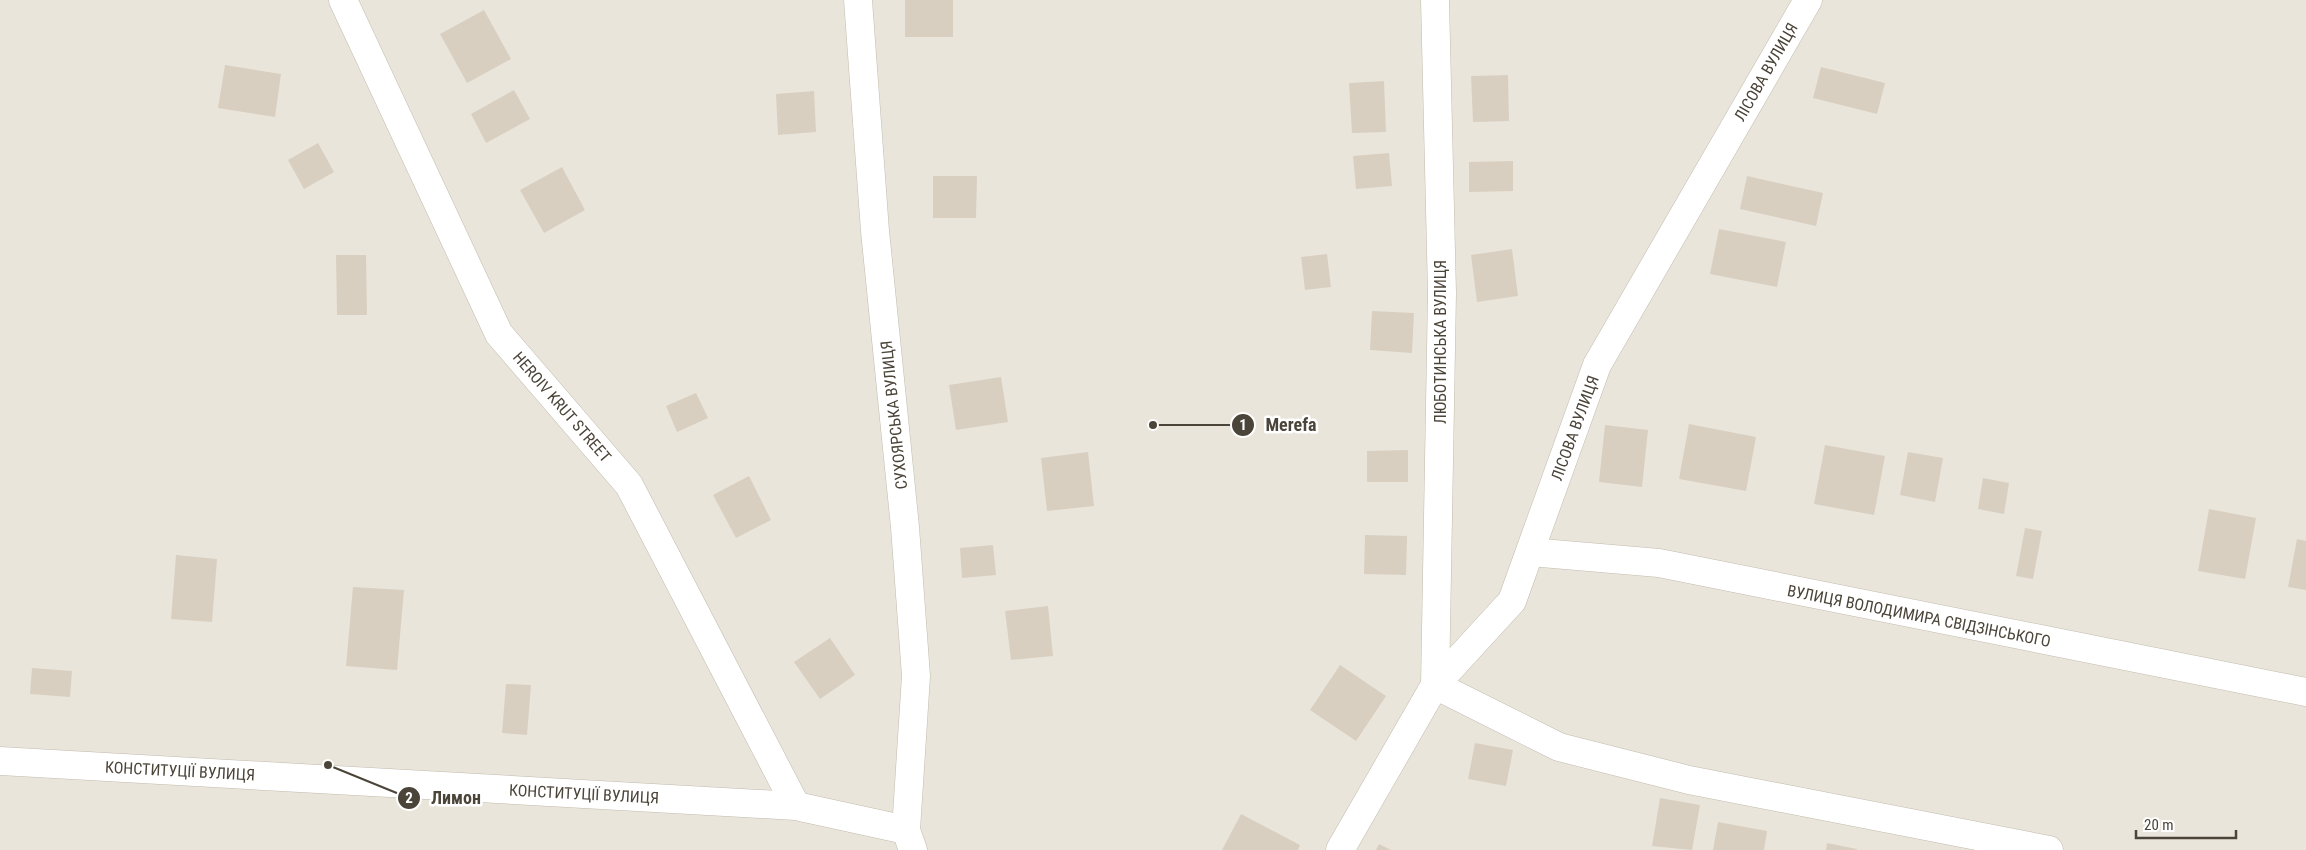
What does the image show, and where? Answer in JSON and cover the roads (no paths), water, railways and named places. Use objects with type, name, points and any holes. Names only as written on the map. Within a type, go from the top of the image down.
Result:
[{"type":"street","name":"HEROIV KRUT STREET","points":[[343,0],[499,334],[629,485],[796,806]]},
{"type":"street","name":"СУХОЯРСЬКА ВУЛИЦЯ","points":[[858,0],[874,231],[905,527],[916,676],[909,840]]},
{"type":"street","name":"ЛЮБОТИНСЬКА ВУЛИЦЯ","points":[[1435,0],[1442,293],[1435,684]]},
{"type":"street","name":"ЛІСОВА ВУЛИЦЯ","points":[[1340,850],[1435,684],[1512,602],[1597,365],[1808,0]]},
{"type":"street","name":"ВУЛИЦЯ ВОЛОДИМИРА СВІДЗІНСЬКОГО","points":[[1530,552],[1659,563],[2306,692]]},
{"type":"street","points":[[1435,684],[1559,747],[1689,780],[2049,850]]},
{"type":"street","name":"КОНСТИТУЦІЇ ВУЛИЦЯ","points":[[0,761],[796,806],[909,840]]},
{"type":"place","name":"Merefa","points":[[1153,425]]},
{"type":"place","name":"Лимон","points":[[328,765]]}]
